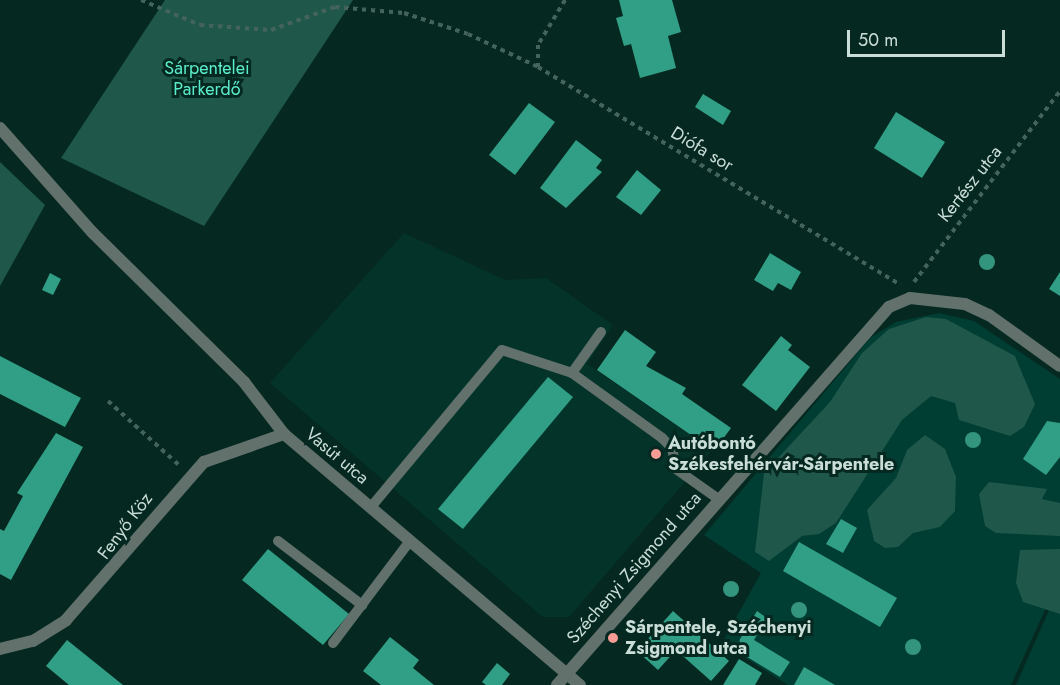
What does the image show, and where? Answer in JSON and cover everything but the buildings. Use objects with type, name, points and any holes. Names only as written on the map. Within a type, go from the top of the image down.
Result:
[{"type":"street","name":"Vasút utca","points":[[0,128],[92,231],[244,382],[284,434],[580,685]]},
{"type":"street","points":[[910,298],[965,304],[988,315],[1060,366]]},
{"type":"street","name":"Széchenyi Zsigmond utca","points":[[557,685],[875,318],[910,298]]},
{"type":"street","name":"Fenyő Köz","points":[[0,648],[33,641],[66,620],[204,462],[284,434]]},
{"type":"lane","points":[[572,373],[601,332]]},
{"type":"lane","points":[[371,507],[502,350],[572,373],[662,438],[672,448],[676,469],[717,498]]},
{"type":"lane","points":[[278,541],[362,604]]},
{"type":"lane","points":[[333,643],[411,541]]},
{"type":"path","name":"Diófa sor","points":[[141,0],[200,25],[271,30],[335,7],[404,13],[468,34],[538,67],[898,280],[910,298]]},
{"type":"path","points":[[538,67],[538,45],[565,0]]},
{"type":"path","name":"Kertész utca","points":[[910,298],[916,275],[1060,91]]},
{"type":"path","points":[[108,401],[173,459]]},
{"type":"shaded area","points":[[404,233],[505,280],[546,278],[613,325],[587,364],[712,450],[569,617],[543,617],[270,383]]},
{"type":"shaded area","points":[[939,313],[974,321],[1060,379],[1060,577],[1011,685],[788,685],[722,643],[761,573],[704,535],[870,338],[896,322]]},
{"type":"shaded area","points":[[1049,610],[1060,614],[1060,685],[1016,685]]},
{"type":"green space","name":"Sárpentelei Parkerdő","points":[[165,0],[353,0],[204,226],[61,158]]},
{"type":"green space","points":[[0,162],[45,205],[0,286]]},
{"type":"green space","points":[[926,317],[946,319],[1015,356],[1035,404],[1024,427],[1010,436],[959,420],[955,403],[931,396],[902,420],[836,523],[819,534],[802,536],[769,561],[755,552],[764,473],[830,402],[862,353],[889,329]]},
{"type":"green space","points":[[925,435],[945,449],[956,477],[955,511],[940,527],[913,533],[898,547],[885,548],[874,541],[867,510],[896,478],[907,450]]},
{"type":"green space","points":[[989,482],[1047,489],[1042,499],[1060,503],[1060,536],[996,533],[985,526],[979,494]]},
{"type":"green space","points":[[1060,549],[1060,614],[1023,602],[1016,583],[1020,550]]},
{"type":"place","name":"Autóbontó Székesfehérvár-Sárpentele","points":[[656,454]]},
{"type":"place","name":"Sárpentele, Széchenyi Zsigmond utca","points":[[613,638]]}]
